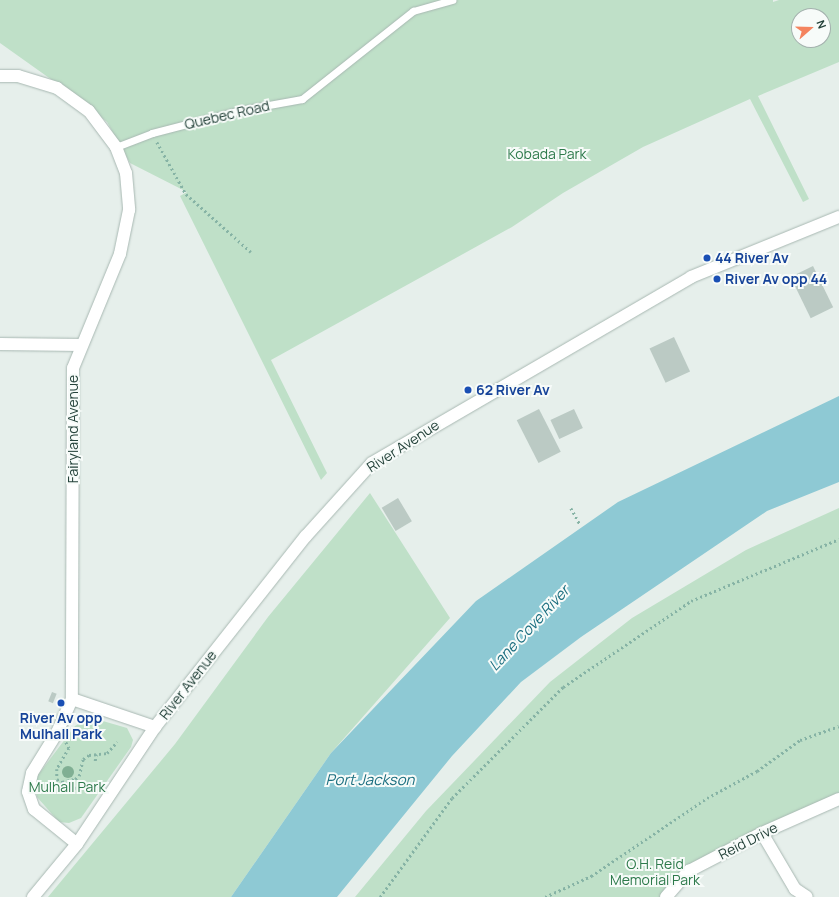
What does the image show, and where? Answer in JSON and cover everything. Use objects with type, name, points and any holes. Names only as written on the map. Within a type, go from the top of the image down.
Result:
[{"type":"street","points":[[0,76],[18,76],[57,88],[89,110],[116,147]]},
{"type":"street","name":"Fairyland Avenue","points":[[72,699],[73,368],[81,345],[120,254],[129,210],[126,173],[116,147]]},
{"type":"street","name":"River Avenue","points":[[33,897],[77,844],[155,727],[306,536],[372,463],[691,277],[839,217]]},
{"type":"street","points":[[0,344],[81,345]]},
{"type":"street","points":[[77,844],[34,809],[28,792],[32,773],[58,731],[72,699],[155,727]]},
{"type":"street","name":"Reid Drive","points":[[666,897],[689,871],[762,833],[839,799]]},
{"type":"street","points":[[762,833],[795,889],[807,897]]},
{"type":"lane","name":"Quebec Road","points":[[116,147],[152,133],[242,110],[302,98],[413,11],[452,0]]},
{"type":"path","points":[[152,133],[186,194],[251,252]]},
{"type":"path","points":[[571,508],[580,524]]},
{"type":"path","points":[[380,897],[452,798],[563,687],[692,601],[839,538]]},
{"type":"path","points":[[545,897],[591,876],[707,798],[757,771],[800,740],[839,726]]},
{"type":"path","points":[[58,731],[69,748],[57,769],[57,778],[62,782],[68,782],[79,776],[84,759],[96,754],[107,753],[117,742]]},
{"type":"path","points":[[96,754],[96,761]]},
{"type":"path","points":[[68,782],[69,789],[80,787]]},
{"type":"green space","name":"Kobada Park","points":[[0,0],[773,0],[773,2],[779,0],[839,0],[839,62],[758,96],[809,199],[803,202],[750,99],[643,147],[563,193],[512,227],[271,360],[327,473],[321,480],[180,196],[187,192],[130,163],[107,122],[83,102],[0,43]]},
{"type":"green space","points":[[370,493],[450,618],[331,753],[231,897],[48,897],[175,744],[268,617]]},
{"type":"green space","name":"O.H. Reid Memorial Park","points":[[839,508],[839,799],[689,871],[666,897],[355,897],[426,811],[550,682],[632,618],[746,550]]},
{"type":"green space","name":"Mulhall Park","points":[[96,719],[127,728],[133,740],[131,747],[81,818],[69,823],[59,822],[37,797],[35,786],[38,775],[75,726],[85,720]]},
{"type":"water","name":"Port Jackson","points":[[839,396],[839,482],[767,511],[581,637],[521,682],[452,756],[337,897],[231,897],[331,753],[476,601],[618,502]]},
{"type":"building","points":[[813,266],[833,307],[811,318],[791,277]]},
{"type":"building","points":[[674,337],[690,371],[666,383],[650,348]]},
{"type":"building","points":[[539,409],[561,452],[539,463],[517,420]]},
{"type":"building","points":[[574,409],[583,428],[559,439],[550,420]]},
{"type":"building","points":[[398,498],[412,521],[396,531],[382,508]]},
{"type":"building","points":[[52,692],[57,694],[53,703],[48,701]]},
{"type":"place","name":"44 River Av","points":[[707,258]]},
{"type":"place","name":"River Av opp 44","points":[[717,279]]},
{"type":"place","name":"62 River Av","points":[[468,390]]},
{"type":"place","name":"River Av opp Mulhall Park","points":[[61,703]]},
{"type":"water label","name":"Lane Cove River","points":[[529,628]]}]
